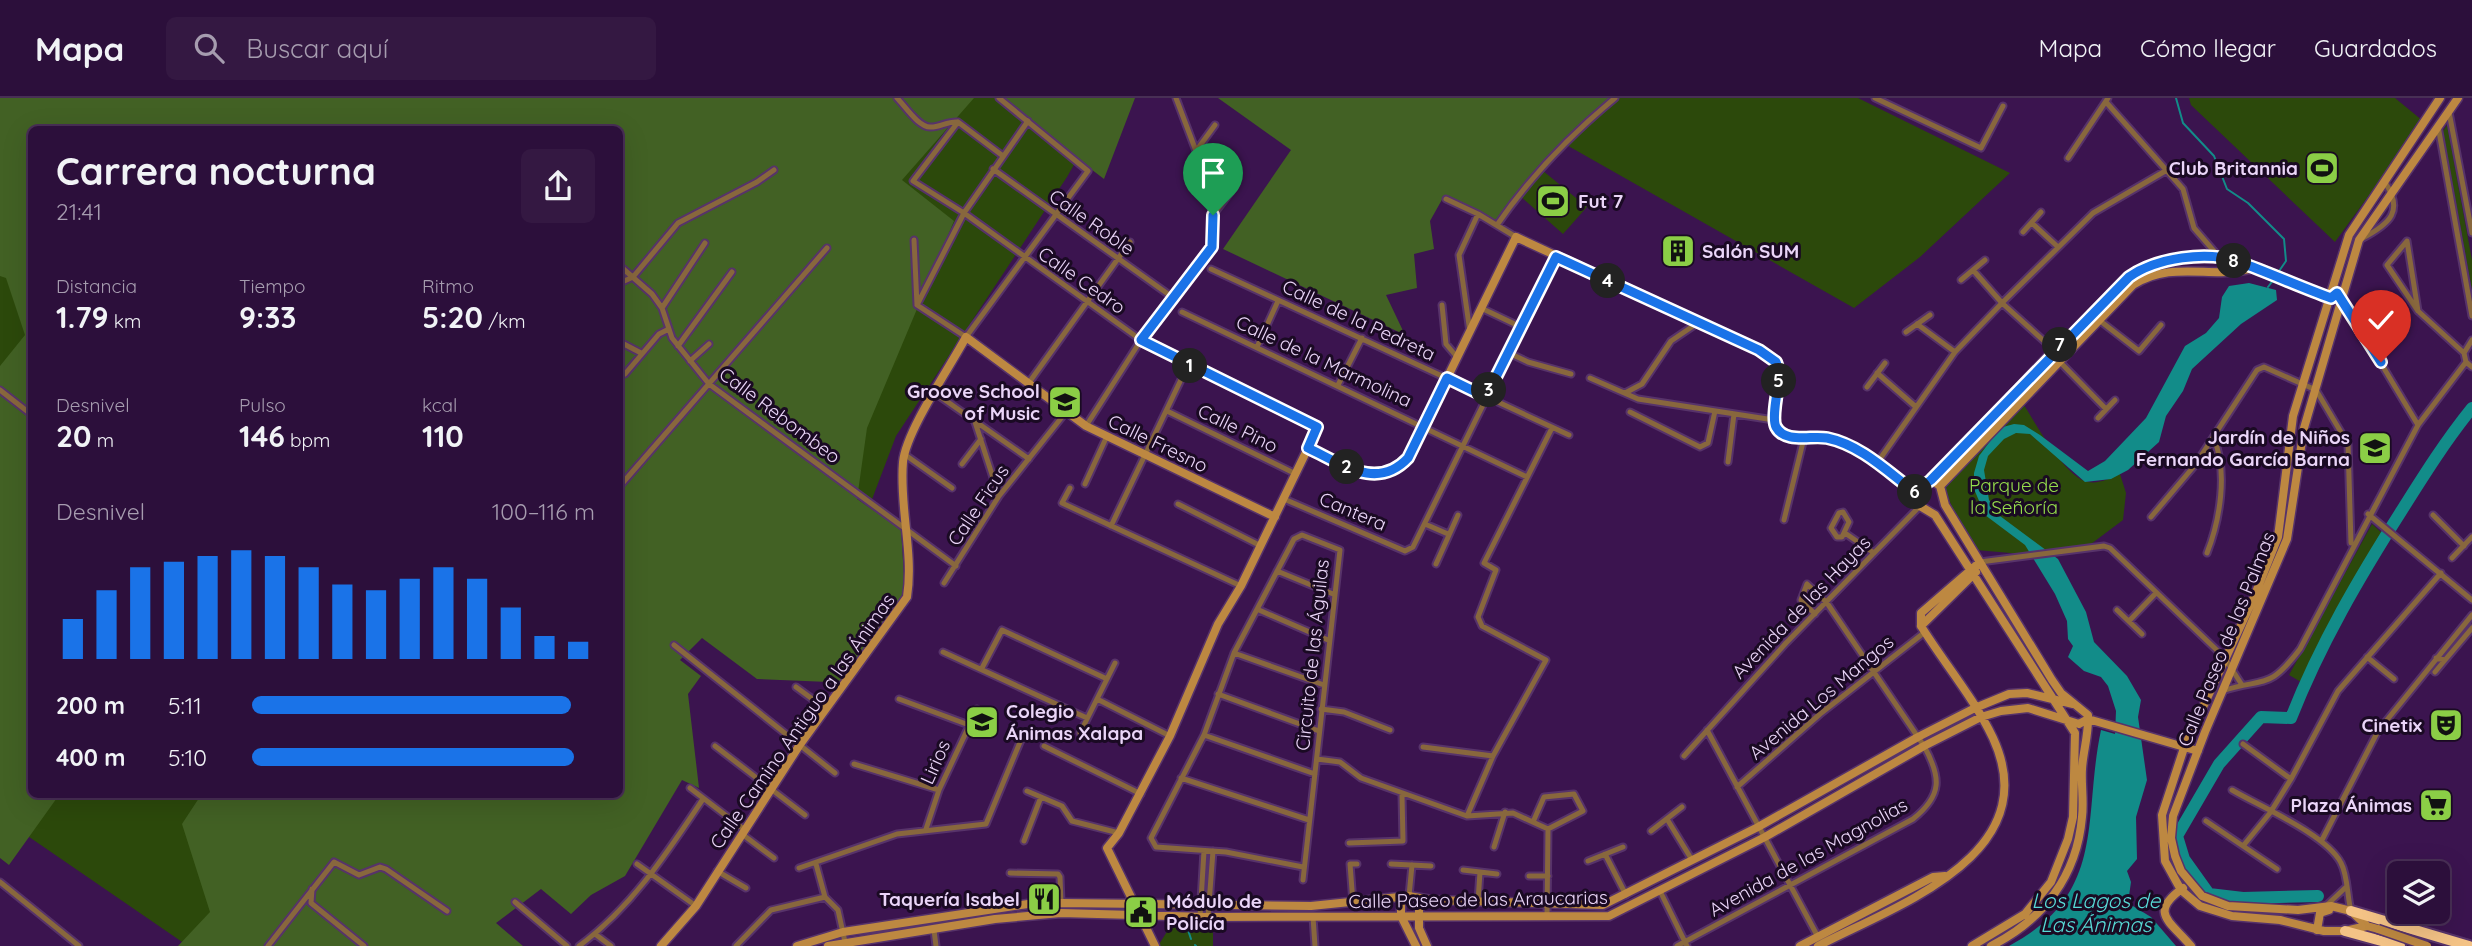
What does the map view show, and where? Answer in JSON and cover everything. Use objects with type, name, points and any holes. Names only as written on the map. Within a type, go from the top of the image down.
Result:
[{"type":"highway","points":[[2351,911],[2428,940],[2470,946]]},
{"type":"highway","points":[[2346,931],[2400,946]]},
{"type":"street","points":[[898,98],[924,126],[931,128],[950,121],[958,122],[1003,156]]},
{"type":"street","points":[[917,305],[964,213],[1028,121],[999,98]]},
{"type":"street","points":[[1086,426],[1141,340],[1203,261],[1214,239],[1213,215],[1196,151],[1176,98]]},
{"type":"street","points":[[1497,225],[1534,175],[1615,98]]},
{"type":"street","points":[[1875,98],[1981,148],[2003,106]]},
{"type":"street","points":[[2431,98],[2434,108]]},
{"type":"street","name":"Calle Paseo de las Palmas","points":[[2365,923],[2346,931],[2317,930],[2280,920],[2211,912],[2181,890],[2165,862],[2162,815],[2184,748],[2254,597],[2278,537],[2291,429],[2349,236],[2440,98]]},
{"type":"street","name":"Calle Paseo de las Palmas","points":[[2428,940],[2378,929],[2365,923],[2351,911],[2327,906],[2298,910],[2228,906],[2202,896],[2190,883],[2175,856],[2171,838],[2173,816],[2198,751],[2287,539],[2297,457],[2359,240],[2458,98]]},
{"type":"street","points":[[2068,158],[2107,100],[2188,197],[2194,228],[2220,258],[2224,270]]},
{"type":"street","points":[[2448,111],[2472,233]]},
{"type":"street","name":"Calle Camino Antiguo a las Ánimas","points":[[661,946],[696,906],[799,746],[907,597],[909,583],[904,528],[904,454],[966,337],[1088,171],[1028,121]]},
{"type":"street","name":"Calle Cedro","points":[[958,122],[913,181],[964,213],[1084,302],[1141,340],[1317,427],[1308,448]]},
{"type":"street","points":[[1196,151],[1215,125]]},
{"type":"street","points":[[2438,126],[2472,316]]},
{"type":"street","name":"Calle Roble","points":[[993,169],[1175,299]]},
{"type":"street","points":[[623,281],[633,277],[678,223],[757,182],[774,170]]},
{"type":"street","points":[[1877,463],[1955,352],[2002,303],[2093,213],[2167,170]]},
{"type":"street","points":[[2384,180],[2392,191]]},
{"type":"street","points":[[1213,215],[1236,186]]},
{"type":"street","name":"Calle Paseo de las Palmas","points":[[2359,240],[2375,232],[2390,218],[2396,202],[2392,191]]},
{"type":"street","points":[[1446,199],[1556,257],[1701,320],[1759,350],[1776,362],[1780,373],[1774,420],[1785,435],[1838,441],[1877,463],[1915,492],[1920,506],[1935,515],[2075,733],[2073,817],[2051,882],[2025,914],[1972,946]]},
{"type":"street","points":[[2023,232],[2041,212]]},
{"type":"street","points":[[1469,332],[1460,255],[1478,214]]},
{"type":"street","points":[[2032,223],[2058,247]]},
{"type":"street","points":[[2349,236],[2359,240]]},
{"type":"street","points":[[1155,946],[1107,848],[1119,833],[1141,794],[1170,736],[1218,624],[1261,547],[1308,448],[1362,474],[1387,474],[1408,458],[1516,237]]},
{"type":"street","points":[[914,240],[917,305]]},
{"type":"street","points":[[2418,311],[2407,241],[2387,265],[2418,311],[2464,353],[2466,362],[2472,367]]},
{"type":"street","points":[[1028,384],[1084,302],[1130,242]]},
{"type":"street","points":[[623,269],[662,308],[705,243]]},
{"type":"street","points":[[623,482],[827,248]]},
{"type":"street","points":[[1448,534],[1425,524],[1556,257]]},
{"type":"street","points":[[1915,492],[1931,480],[2054,350],[2139,270],[2177,260],[2220,258],[2240,262],[2250,269],[2331,298],[2337,293],[2418,425]]},
{"type":"street","points":[[1961,280],[1985,260]]},
{"type":"street","name":"Calle de la Pedreta","points":[[1211,269],[1569,435]]},
{"type":"street","points":[[1940,486],[2043,377],[2144,278],[2179,271],[2250,269]]},
{"type":"street","points":[[1973,270],[2002,303],[2054,350]]},
{"type":"street","points":[[678,346],[732,272]]},
{"type":"street","points":[[1257,347],[1278,301]]},
{"type":"street","points":[[917,305],[966,337]]},
{"type":"street","points":[[1441,305],[1446,344],[1458,357]]},
{"type":"street","name":"Calle Rebombeo","points":[[662,308],[667,330],[709,384],[956,566]]},
{"type":"street","points":[[1481,308],[1521,327]]},
{"type":"street","name":"Calle de la Marmolina","points":[[1182,312],[1527,477]]},
{"type":"street","points":[[2092,313],[2139,351],[2161,325]]},
{"type":"street","points":[[1906,332],[1930,314]]},
{"type":"street","points":[[1625,393],[1642,384],[1671,341],[1701,320]]},
{"type":"street","points":[[1917,324],[1955,352]]},
{"type":"street","points":[[625,374],[641,354],[667,330]]},
{"type":"street","name":"Calle Fresno","points":[[966,337],[1086,426],[1275,517]]},
{"type":"street","points":[[1338,385],[1362,338]]},
{"type":"street","points":[[2464,353],[2472,340]]},
{"type":"street","points":[[623,344],[641,354]]},
{"type":"street","points":[[690,361],[709,344]]},
{"type":"street","points":[[1509,353],[1571,374]]},
{"type":"street","points":[[2059,361],[2106,409]]},
{"type":"street","points":[[2222,691],[2268,682],[2282,673],[2300,649],[2351,546],[2418,425],[2466,362]]},
{"type":"street","points":[[1867,387],[1885,363]]},
{"type":"street","points":[[1111,526],[1188,365]]},
{"type":"street","points":[[2151,517],[2214,439],[2260,368],[2316,390],[2348,444],[2351,546]]},
{"type":"street","points":[[2036,370],[2043,377]]},
{"type":"street","points":[[1877,373],[1916,407]]},
{"type":"street","points":[[1590,378],[1638,399],[1774,420]]},
{"type":"street","points":[[0,390],[28,412]]},
{"type":"street","points":[[935,393],[1029,459]]},
{"type":"street","points":[[2098,418],[2115,400]]},
{"type":"street","name":"Calle Pino","points":[[1167,411],[1296,474]]},
{"type":"street","points":[[1630,411],[1705,447],[1715,411]]},
{"type":"street","name":"Calle Ficus","points":[[944,583],[999,496],[1066,412]]},
{"type":"street","points":[[1728,462],[1734,414]]},
{"type":"street","points":[[975,421],[999,496]]},
{"type":"street","points":[[1467,817],[1493,756],[1546,660],[1478,622],[1496,570],[1484,563],[1552,428]]},
{"type":"street","points":[[1085,484],[1107,436]]},
{"type":"street","points":[[1784,520],[1804,438]]},
{"type":"street","points":[[962,464],[981,439]]},
{"type":"street","points":[[2207,553],[2216,530],[2221,456],[2214,439]]},
{"type":"street","points":[[904,454],[953,488]]},
{"type":"street","points":[[1931,480],[1940,486],[1945,506],[2052,680],[2073,704],[2081,708],[2088,719],[2082,773],[2082,819],[2069,868],[2060,888],[2031,922],[1991,946]]},
{"type":"street","points":[[1070,488],[1062,503],[1241,586]]},
{"type":"street","name":"Cantera","points":[[1284,499],[1410,550],[1425,524]]},
{"type":"street","points":[[1178,505],[1261,547]]},
{"type":"street","name":"Avenida de las Hayas","points":[[1684,756],[1815,614],[1920,506]]},
{"type":"street","points":[[1843,512],[1848,517],[1845,533],[1842,537],[1832,532],[1839,513],[1843,512]]},
{"type":"street","points":[[2368,514],[2472,600]]},
{"type":"street","points":[[1436,564],[1458,515]]},
{"type":"street","points":[[2433,515],[2463,545]]},
{"type":"street","points":[[1845,533],[1874,553]]},
{"type":"street","name":"Circuito de las Águilas","points":[[1303,867],[1213,851],[1156,847],[1151,838],[1204,735],[1234,653],[1297,536],[1340,550],[1303,880]]},
{"type":"street","points":[[2452,558],[2472,537]]},
{"type":"street","points":[[1980,562],[2104,546],[2224,657],[2242,685]]},
{"type":"street","name":"Avenida Los Mangos","points":[[1737,787],[1923,629],[1921,613],[1972,573],[1980,562]]},
{"type":"street","points":[[1277,571],[1333,594]]},
{"type":"street","points":[[2243,846],[2270,813],[2291,779],[2325,712],[2367,657],[2441,573]]},
{"type":"street","points":[[1815,614],[1801,600],[1807,584],[1827,603]]},
{"type":"street","points":[[2129,621],[2156,593]]},
{"type":"street","name":"Avenida de las Magnolias","points":[[1677,946],[1686,944],[1923,811],[1931,803],[1937,779],[1935,766],[1827,603]]},
{"type":"street","points":[[1259,610],[1328,640]]},
{"type":"street","points":[[2117,610],[2142,634]]},
{"type":"street","points":[[2322,841],[2378,731],[2472,615]]},
{"type":"street","points":[[2435,671],[2472,628]]},
{"type":"street","points":[[1800,946],[1819,942],[1933,877],[1945,876],[1972,859],[1986,841],[2001,806],[2001,764],[1993,738],[1923,629]]},
{"type":"street","points":[[982,668],[1002,630],[1107,679]]},
{"type":"street","points":[[674,645],[835,773]]},
{"type":"street","points":[[943,652],[1087,718]]},
{"type":"street","points":[[1234,653],[1324,685]]},
{"type":"street","points":[[2367,657],[2394,679]]},
{"type":"street","points":[[2436,658],[2445,660]]},
{"type":"street","points":[[1080,733],[1115,663]]},
{"type":"street","points":[[796,687],[826,709]]},
{"type":"street","name":"Calle Paseo de las Araucarias","points":[[797,946],[843,932],[994,909],[1061,903],[1353,903],[1405,897],[1603,905],[1758,827],[1975,708],[2010,694],[2027,693],[2073,704]]},
{"type":"street","points":[[1218,694],[1319,731]]},
{"type":"street","points":[[899,699],[969,725]]},
{"type":"street","points":[[1097,699],[1170,736]]},
{"type":"street","name":"Calle Paseo de las Araucarias","points":[[828,946],[995,919],[1061,913],[1204,917],[1609,916],[1765,836],[1924,746],[1981,717],[2001,711],[2028,708],[2079,724],[2088,719],[2198,751]]},
{"type":"street","name":"Lirios","points":[[926,830],[939,790],[977,709]]},
{"type":"street","points":[[1321,709],[1344,712],[1390,730]]},
{"type":"street","points":[[1707,730],[1819,942]]},
{"type":"street","points":[[799,868],[816,864],[871,841],[926,830],[986,824],[1023,735]]},
{"type":"street","points":[[1204,735],[1315,774]]},
{"type":"street","points":[[2243,744],[2291,779]]},
{"type":"street","points":[[1044,746],[1141,794]]},
{"type":"street","points":[[715,747],[805,816]]},
{"type":"street","points":[[1423,747],[1493,756]]},
{"type":"street","points":[[1317,759],[1340,762],[1361,778],[1467,817],[1505,812],[1548,829]]},
{"type":"street","points":[[854,764],[939,790]]},
{"type":"street","points":[[1181,778],[1309,820]]},
{"type":"street","points":[[690,788],[774,858]]},
{"type":"street","points":[[2232,790],[2322,841],[2342,863],[2351,911]]},
{"type":"street","points":[[1027,791],[1062,806],[1072,821],[1119,833]]},
{"type":"street","points":[[1533,822],[1544,797],[1574,794],[1583,811],[1548,829]]},
{"type":"street","points":[[1349,843],[1404,841],[1402,795]]},
{"type":"street","points":[[1024,841],[1041,797]]},
{"type":"street","points":[[579,946],[595,934],[652,876],[703,799]]},
{"type":"street","points":[[1651,831],[1682,807]]},
{"type":"street","points":[[1494,847],[1505,812]]},
{"type":"street","points":[[1667,819],[1692,860]]},
{"type":"street","points":[[2206,821],[2277,869]]},
{"type":"street","points":[[1547,916],[1548,829]]},
{"type":"street","points":[[1588,860],[1623,847]]},
{"type":"street","points":[[1204,851],[1205,904]]},
{"type":"street","points":[[1204,917],[1213,851]]},
{"type":"street","points":[[1605,854],[1626,895]]},
{"type":"street","points":[[268,946],[334,862],[359,875],[380,867],[447,911]]},
{"type":"street","points":[[637,864],[696,906]]},
{"type":"street","points":[[816,864],[825,897],[838,910],[845,942]]},
{"type":"street","points":[[1353,903],[1350,864],[1357,864]]},
{"type":"street","points":[[1391,864],[1431,866]]},
{"type":"street","points":[[1412,865],[1401,916],[1416,946]]},
{"type":"street","points":[[1463,870],[1497,874]]},
{"type":"street","points":[[717,872],[746,888]]},
{"type":"street","points":[[1478,902],[1480,872]]},
{"type":"street","points":[[1010,873],[1058,874],[1061,903]]},
{"type":"street","points":[[1529,876],[1548,876]]},
{"type":"street","points":[[0,882],[79,946]]},
{"type":"street","points":[[2190,883],[2165,901],[2162,908],[2164,915],[2191,946]]},
{"type":"street","points":[[2327,906],[2345,888]]},
{"type":"street","points":[[312,890],[312,903],[318,911],[363,946]]},
{"type":"street","points":[[1660,891],[1686,944]]},
{"type":"street","points":[[736,946],[771,911],[825,897]]},
{"type":"street","points":[[1419,898],[1419,928],[1427,946]]},
{"type":"street","points":[[515,902],[567,946]]},
{"type":"street","points":[[994,909],[995,919]]},
{"type":"street","points":[[2317,930],[2319,917],[2325,909],[2365,923]]},
{"type":"street","points":[[1313,917],[1314,946]]},
{"type":"street","points":[[933,930],[936,946]]},
{"type":"street","points":[[595,934],[611,946]]},
{"type":"green space","points":[[0,98],[1112,98],[1067,177],[896,436],[871,502],[718,384],[623,138],[623,126],[28,126],[28,798],[393,798],[188,946],[0,817]]},
{"type":"green space","points":[[1345,98],[1858,98],[2010,173],[1920,257],[1854,308],[1563,143],[1485,203]]},
{"type":"green space","name":"Club Britannia","points":[[2189,98],[2395,98],[2423,121],[2335,242],[2191,105]]},
{"type":"green space","points":[[2447,125],[2472,260],[2472,290],[2443,131]]},
{"type":"green space","name":"Fut 7","points":[[1542,170],[1587,207],[1563,234],[1520,196]]},
{"type":"green space","name":"Parque de la Señoría","points":[[2022,402],[2060,460],[2079,478],[2096,482],[2120,474],[2126,493],[2123,520],[2091,544],[2022,554],[1976,550],[1959,524],[1944,487]]},
{"type":"green space","points":[[2372,524],[2383,534],[2301,682],[2289,675]]},
{"type":"green space","points":[[1173,922],[1213,924],[1213,946],[1158,946]]},
{"type":"shaded area","points":[[0,98],[974,98],[902,180],[954,221],[867,428],[857,499],[901,529],[905,592],[838,689],[829,682],[757,679],[702,638],[680,660],[701,676],[688,694],[699,788],[682,780],[625,876],[591,895],[571,914],[541,889],[496,923],[523,946],[178,946],[210,912],[182,824],[199,798],[623,798],[623,126],[28,126],[28,798],[57,798],[9,865],[0,858],[0,366],[25,335],[6,278],[0,276]]},
{"type":"shaded area","points":[[998,98],[1135,98],[1104,179]]},
{"type":"shaded area","points":[[1218,98],[1613,98],[1556,148],[1496,221],[1444,196],[1430,221],[1434,249],[1414,254],[1417,288],[1386,295],[1405,335],[1223,249],[1291,150]]},
{"type":"water","name":"Los Lagos de Las Ánimas","points":[[2249,283],[2276,290],[2277,300],[2241,324],[2192,369],[2183,391],[2166,416],[2159,442],[2128,470],[2111,479],[2085,482],[2030,434],[2016,433],[2004,439],[1988,456],[1984,470],[1989,500],[2000,516],[2058,559],[2086,612],[2094,642],[2127,676],[2141,700],[2138,717],[2147,780],[2136,817],[2137,859],[2127,871],[2131,882],[2128,903],[2151,917],[2176,946],[2009,946],[2041,925],[2062,903],[2077,878],[2090,824],[2101,730],[2115,734],[2116,711],[2108,686],[2101,677],[2084,671],[2068,657],[2073,646],[2068,639],[2067,621],[2055,594],[2025,545],[1985,515],[1974,489],[1974,473],[1979,456],[2003,427],[2014,424],[2024,425],[2040,435],[2088,471],[2105,461],[2146,418],[2185,346],[2206,333],[2219,318],[2222,297],[2229,286]]},
{"type":"waterway","points":[[2176,98],[2183,123],[2214,156],[2227,189],[2248,203],[2284,239],[2286,261],[2277,274]]},
{"type":"waterway","points":[[2268,287],[2274,279]]},
{"type":"waterway","points":[[2318,896],[2243,898],[2209,894],[2184,859],[2177,836],[2219,764],[2261,717],[2291,718],[2328,637],[2356,585],[2427,471],[2472,408]]},
{"type":"waterway","points":[[1187,927],[1191,939]]},
{"type":"place","name":"Club Britannia","points":[[2322,168]]},
{"type":"place","name":"Fut 7","points":[[1553,201]]},
{"type":"place","name":"Salón SUM","points":[[1678,251]]},
{"type":"place","name":"Groove School of Music","points":[[1065,402]]},
{"type":"place","name":"Jardín de Niños Fernando García Barna","points":[[2375,448]]},
{"type":"place","name":"Colegio Ánimas Xalapa","points":[[982,722]]},
{"type":"place","name":"Cinetix","points":[[2446,725]]},
{"type":"place","name":"Plaza Ánimas","points":[[2436,805]]},
{"type":"place","name":"Taquería Isabel","points":[[1044,899]]},
{"type":"place","name":"Módulo de Policía","points":[[1141,912]]},
{"type":"route","points":[[1213,215],[1212,247],[1175,299],[1141,340],[1317,427],[1308,448],[1362,474],[1387,474],[1399,468],[1408,458],[1447,378],[1486,397],[1556,257],[1669,309],[1701,320],[1768,355],[1776,362],[1780,373],[1774,420],[1780,431],[1793,437],[1822,437],[1853,447],[1915,492],[1931,480],[2054,350],[2129,277],[2154,264],[2199,257],[2220,258],[2240,262],[2250,269],[2331,298],[2337,293],[2341,295],[2381,362]]}]
